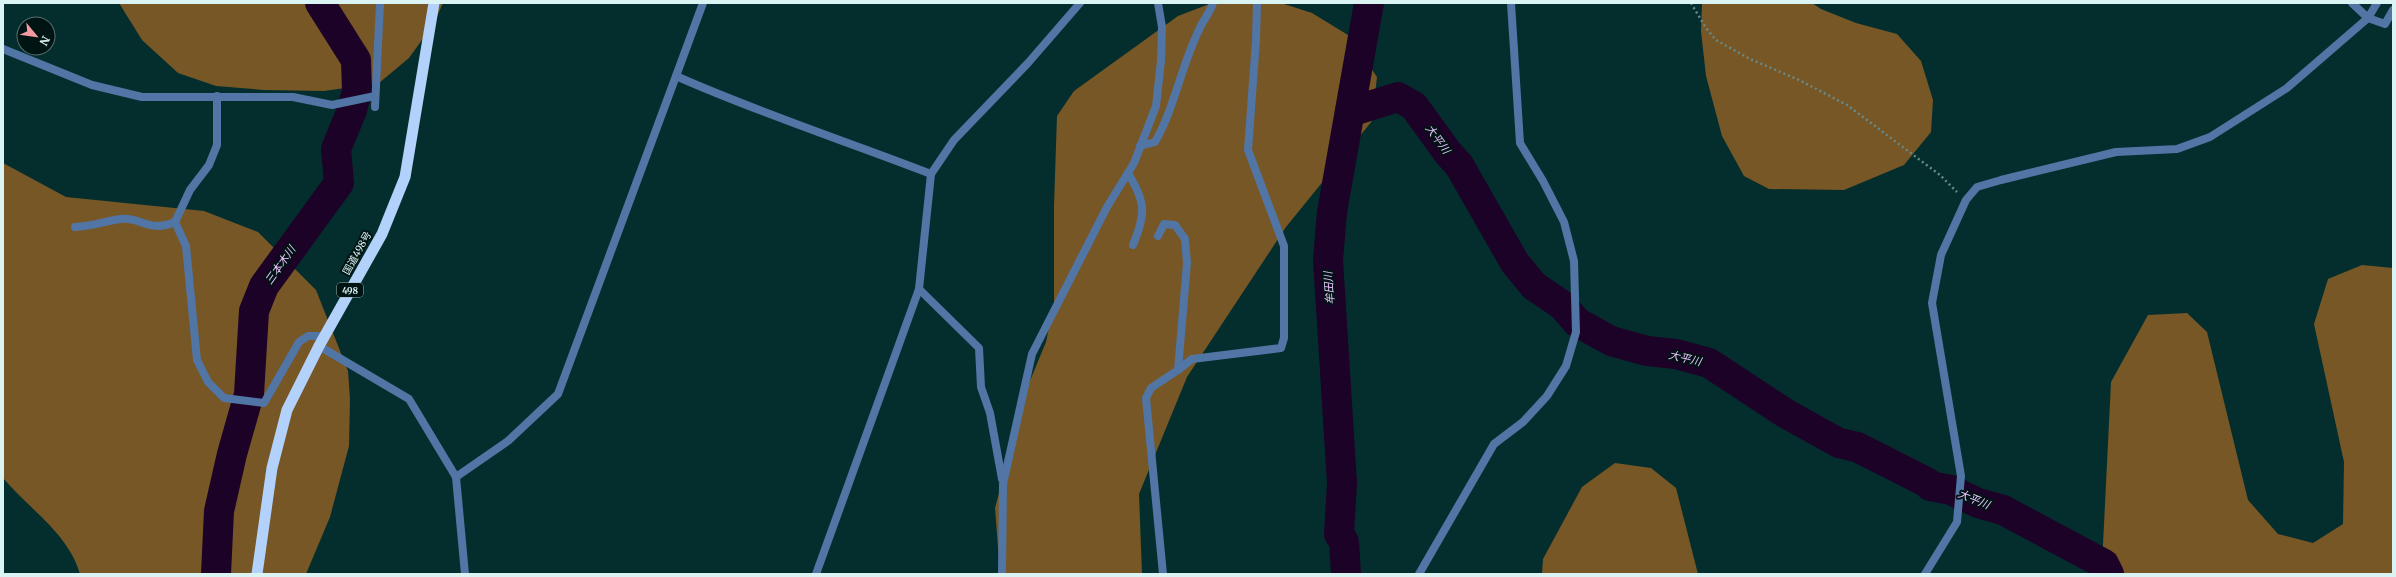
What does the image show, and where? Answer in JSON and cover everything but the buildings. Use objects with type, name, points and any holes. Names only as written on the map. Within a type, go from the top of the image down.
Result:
[{"type":"highway","name":"国道498号","points":[[257,574],[272,468],[285,418],[322,341],[382,234],[405,177],[434,3]]},
{"type":"street","points":[[375,107],[380,3]]},
{"type":"street","points":[[456,477],[508,441],[558,394],[703,3]]},
{"type":"street","points":[[816,574],[919,289],[931,174],[954,140],[1028,64],[1080,3]]},
{"type":"street","points":[[1003,484],[1032,354],[1107,207],[1128,173],[1156,106],[1162,34],[1158,3]]},
{"type":"street","points":[[1140,146],[1155,142],[1165,125],[1199,30],[1210,12],[1213,3]]},
{"type":"street","points":[[1163,574],[1146,398],[1151,388],[1192,359],[1281,348],[1284,338],[1284,246],[1248,150],[1256,40],[1257,3]]},
{"type":"street","points":[[1419,574],[1494,444],[1523,422],[1547,396],[1566,366],[1576,332],[1574,261],[1564,222],[1543,181],[1520,143],[1511,3]]},
{"type":"street","points":[[2352,3],[2368,18],[2385,24],[2393,10]]},
{"type":"street","points":[[1925,574],[1957,522],[1960,476],[1932,303],[1941,255],[1966,200],[1977,187],[2001,180],[2116,152],[2177,149],[2210,137],[2286,88],[2368,18],[2377,3]]},
{"type":"street","points":[[3,48],[92,85],[142,97],[293,97],[332,105],[375,96]]},
{"type":"street","points":[[676,76],[738,104],[818,131],[931,174]]},
{"type":"street","points":[[75,227],[93,226],[122,219],[162,228],[175,222],[190,190],[209,165],[217,145],[217,96]]},
{"type":"street","points":[[1128,173],[1140,194],[1143,212],[1133,245]]},
{"type":"street","points":[[175,222],[186,246],[197,360],[208,382],[224,398],[264,403],[299,342],[308,336],[322,341],[409,399],[456,477],[465,574]]},
{"type":"street","points":[[1158,236],[1164,224],[1175,225],[1185,239],[1187,263],[1178,370]]},
{"type":"street","points":[[919,289],[978,348],[981,387],[990,413],[1003,484],[1002,574]]},
{"type":"path","points":[[1691,3],[1706,28],[1716,40],[1750,59],[1799,80],[1847,105],[1940,175],[1966,200]]},
{"type":"shaded area","points":[[119,3],[443,3],[434,23],[409,58],[379,83],[324,91],[264,90],[216,86],[178,73],[142,40]]},
{"type":"shaded area","points":[[1212,3],[1281,3],[1312,13],[1348,35],[1377,77],[1372,121],[1286,227],[1187,377],[1139,494],[1142,574],[1000,574],[995,508],[1027,388],[1046,342],[1054,303],[1054,205],[1057,116],[1074,91],[1178,16]]},
{"type":"shaded area","points":[[1702,3],[1812,3],[1821,9],[1856,23],[1897,34],[1921,61],[1933,100],[1931,132],[1904,165],[1844,190],[1769,189],[1744,176],[1722,136],[1706,76],[1701,31]]},
{"type":"shaded area","points":[[3,163],[66,197],[204,211],[258,232],[316,290],[348,371],[350,399],[349,446],[330,517],[306,574],[80,574],[75,560],[67,546],[47,522],[3,478]]},
{"type":"shaded area","points":[[2362,265],[2393,268],[2393,574],[2098,574],[2102,565],[2111,382],[2148,315],[2187,313],[2207,332],[2248,500],[2278,534],[2313,543],[2343,524],[2344,462],[2314,324],[2328,279]]},
{"type":"shaded area","points":[[1615,463],[1651,468],[1676,488],[1698,574],[1542,574],[1543,559],[1582,487]]},
{"type":"waterway","name":"三本木川","points":[[216,574],[219,511],[232,454],[249,394],[254,311],[264,286],[339,183],[336,149],[352,110],[357,91],[356,60],[320,3]]},
{"type":"waterway","name":"牟田川","points":[[1346,574],[1344,542],[1339,534],[1342,483],[1328,260],[1332,212],[1369,3]]},
{"type":"waterway","name":"大平川","points":[[1350,112],[1398,97],[1414,106],[1448,153],[1459,165],[1515,263],[1534,286],[1562,305],[1577,322],[1611,341],[1647,351],[1676,354],[1709,363],[1785,413],[1839,443],[1857,447],[1928,483],[1930,486],[1951,490],[1978,503],[2003,510],[2104,564],[2109,574]]}]
